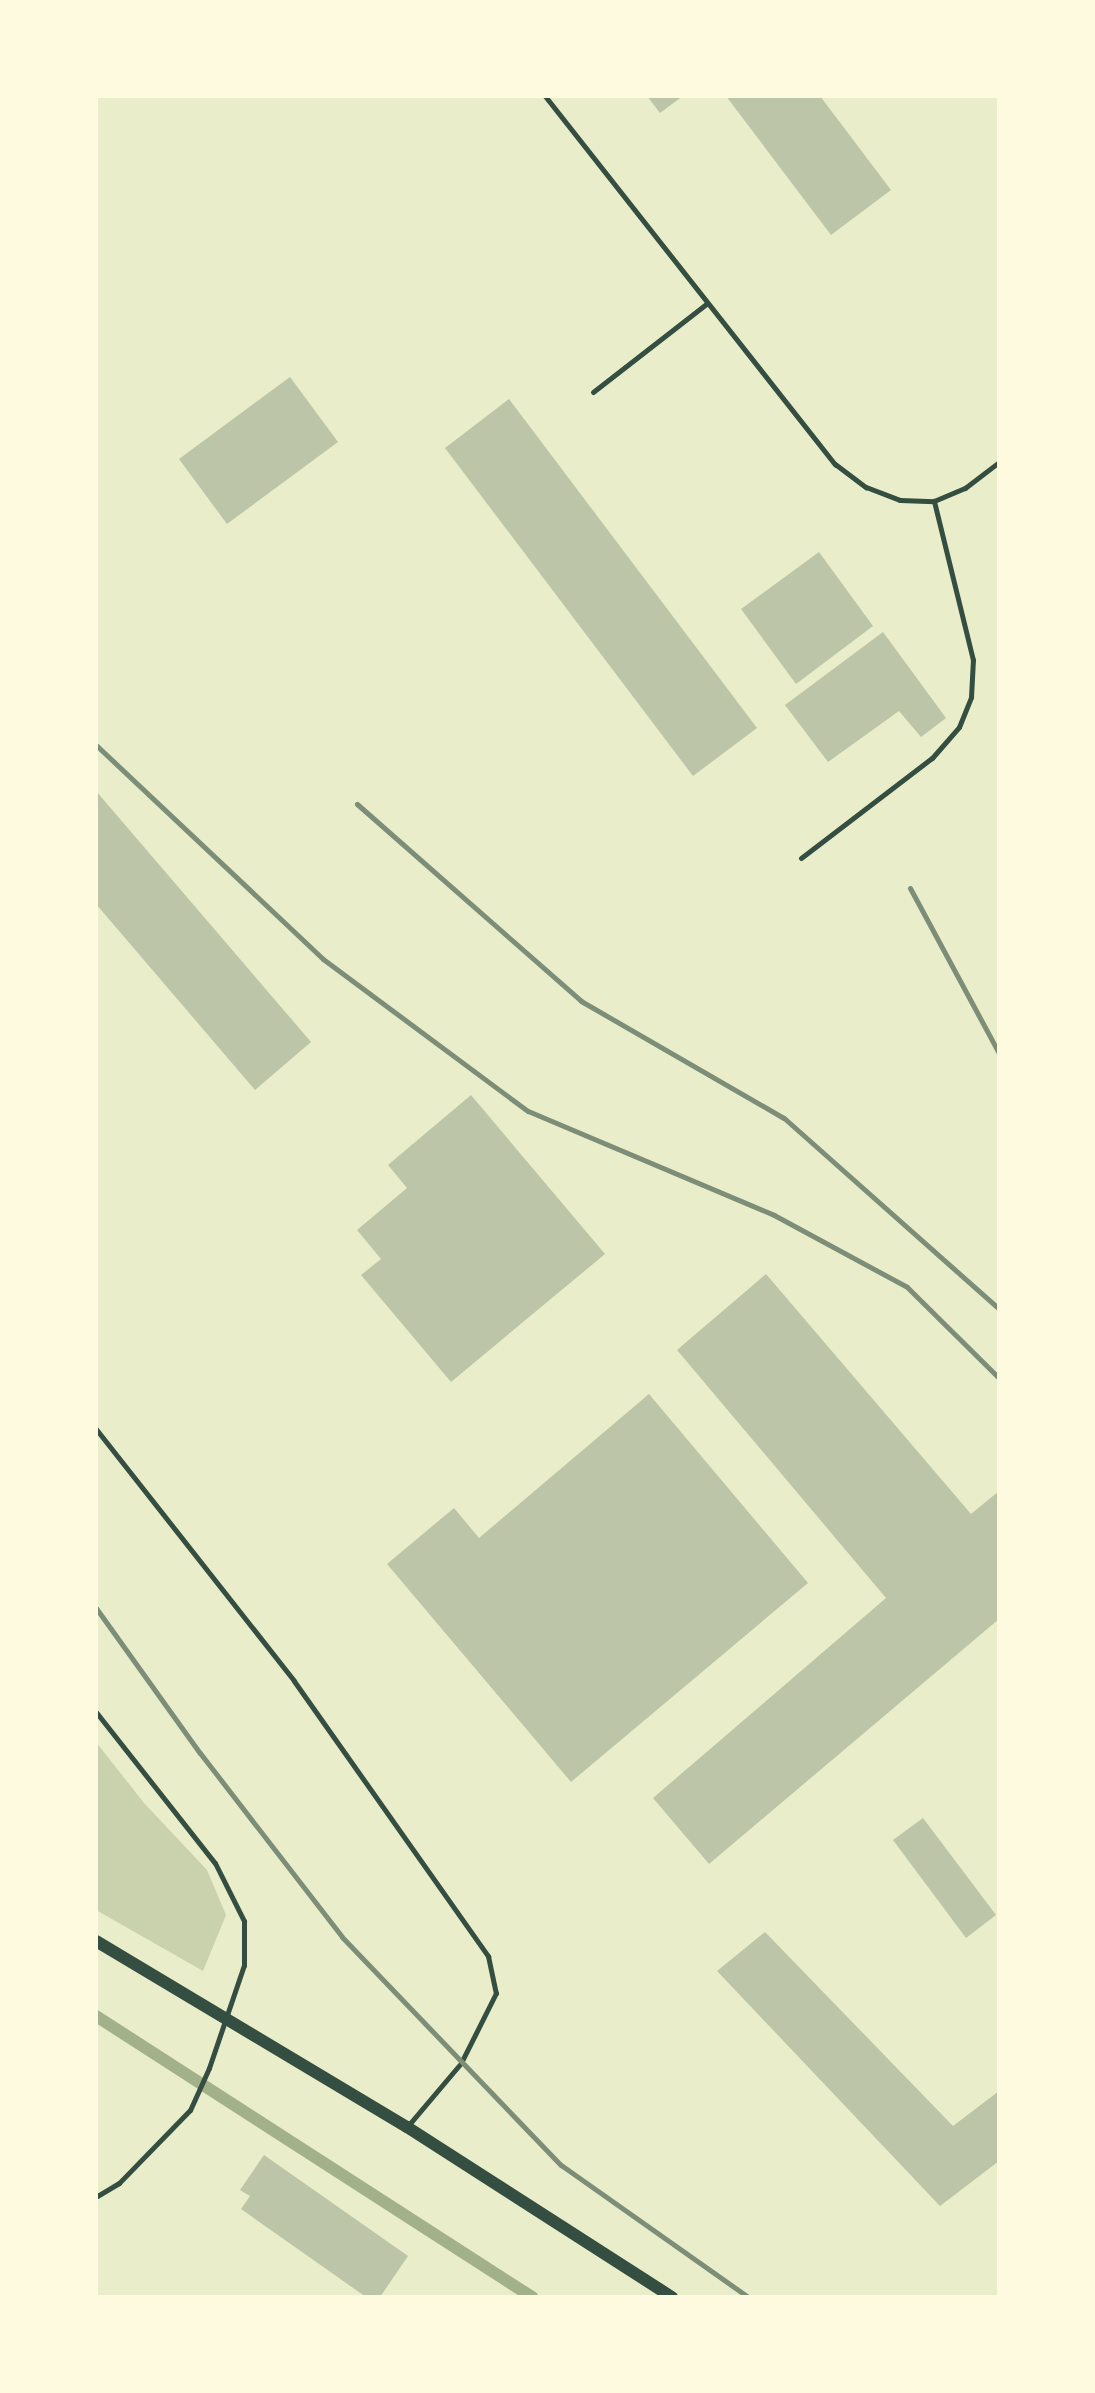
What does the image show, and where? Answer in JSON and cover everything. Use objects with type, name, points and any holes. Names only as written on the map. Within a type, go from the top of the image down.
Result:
[{"type":"street","points":[[96,1941],[407,2127],[672,2297]]},
{"type":"lane","points":[[545,96],[706,304],[835,464],[866,487],[900,500],[934,501],[965,488],[999,462]]},
{"type":"lane","points":[[593,392],[706,304]]},
{"type":"lane","points":[[801,858],[932,758],[959,727],[971,697],[973,660],[934,501]]},
{"type":"lane","points":[[96,1429],[294,1681],[488,1956],[496,1993],[461,2063],[407,2127]]},
{"type":"lane","points":[[96,1712],[215,1863],[244,1921],[244,1965],[190,2110],[119,2183],[96,2197]]},
{"type":"green space","points":[[96,1742],[144,1803],[207,1870],[226,1915],[203,1971],[96,1910]]},
{"type":"building","points":[[647,96],[683,96],[660,113]]},
{"type":"building","points":[[726,96],[820,96],[891,190],[831,235]]},
{"type":"building","points":[[290,377],[338,442],[227,524],[179,459]]},
{"type":"building","points":[[509,399],[757,728],[693,776],[445,448]]},
{"type":"building","points":[[819,552],[873,626],[796,684],[741,609]]},
{"type":"building","points":[[883,632],[946,718],[921,737],[899,711],[828,762],[785,705]]},
{"type":"building","points":[[96,791],[311,1042],[255,1090],[96,904]]},
{"type":"building","points":[[471,1095],[605,1254],[451,1382],[361,1275],[381,1259],[357,1230],[407,1188],[388,1165]]},
{"type":"building","points":[[766,1274],[971,1514],[999,1491],[999,1619],[709,1864],[653,1798],[886,1598],[677,1350]]},
{"type":"building","points":[[649,1394],[808,1583],[571,1782],[387,1564],[454,1508],[479,1538]]},
{"type":"building","points":[[923,1818],[996,1915],[966,1938],[893,1840]]},
{"type":"building","points":[[765,1932],[953,2126],[999,2091],[999,2161],[940,2206],[717,1971]]},
{"type":"building","points":[[264,2155],[408,2256],[380,2297],[366,2297],[241,2209],[250,2196],[240,2190]]},
{"type":"waterway","points":[[96,2016],[532,2297]]},
{"type":"railway","points":[[96,745],[323,959],[528,1111],[774,1215],[907,1287],[999,1378]]},
{"type":"railway","points":[[357,804],[581,1001],[784,1118],[999,1309]]},
{"type":"railway","points":[[910,888],[999,1053]]},
{"type":"railway","points":[[96,1608],[200,1753],[342,1937],[561,2165],[748,2297]]}]
